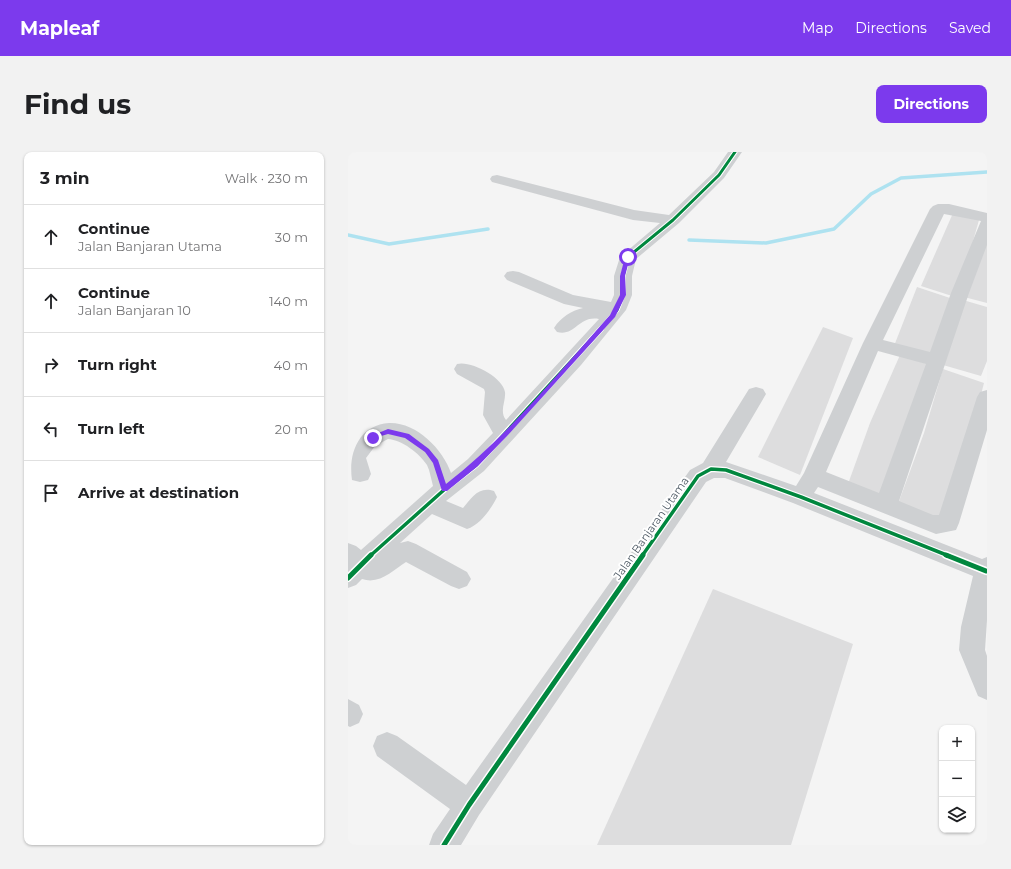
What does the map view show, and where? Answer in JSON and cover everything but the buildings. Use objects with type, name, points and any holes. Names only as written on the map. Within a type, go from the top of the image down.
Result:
[{"type":"street","points":[[351,566],[476,464],[506,433],[618,307],[628,257],[673,220],[719,176],[735,152]]},
{"type":"street","points":[[497,179],[633,215],[673,220]]},
{"type":"street","points":[[801,496],[813,476],[872,343],[938,209],[949,209],[987,218]]},
{"type":"street","points":[[886,506],[960,294],[987,224]]},
{"type":"street","points":[[513,276],[570,300],[618,307]]},
{"type":"street","points":[[563,328],[576,316],[588,312],[618,307]]},
{"type":"street","points":[[872,343],[937,361]]},
{"type":"street","points":[[464,369],[491,384],[495,392],[492,405],[493,420],[506,433]]},
{"type":"street","points":[[756,394],[711,469],[726,470],[801,496],[987,569],[973,627],[972,650],[987,687]]},
{"type":"street","points":[[813,476],[936,525],[948,523],[987,397]]},
{"type":"street","points":[[360,474],[356,458],[361,447],[373,438],[388,431],[407,436],[427,451],[436,462],[437,496],[467,520],[486,497]]},
{"type":"street","name":"Jalan Banjaran Utama","points":[[444,845],[469,804],[698,476],[711,469]]},
{"type":"street","points":[[351,566],[370,572],[383,568],[402,551],[408,551],[459,579]]},
{"type":"street","points":[[387,746],[469,804]]},
{"type":"waterway","points":[[689,240],[766,243],[834,229],[871,194],[901,178],[987,172]]},
{"type":"waterway","points":[[348,235],[389,244],[488,229]]},
{"type":"cycle path","points":[[348,578],[358,567],[445,489],[476,465],[574,360],[617,310],[623,295],[623,276],[628,257],[673,220],[719,175],[735,152]]},
{"type":"cycle path","points":[[444,845],[469,805],[698,476],[711,469],[726,470],[801,497],[986,571]]},
{"type":"route","points":[[373,438],[388,431],[407,436],[427,451],[436,462],[445,489],[476,464],[574,360],[613,316],[623,295],[623,276],[628,257]]}]
